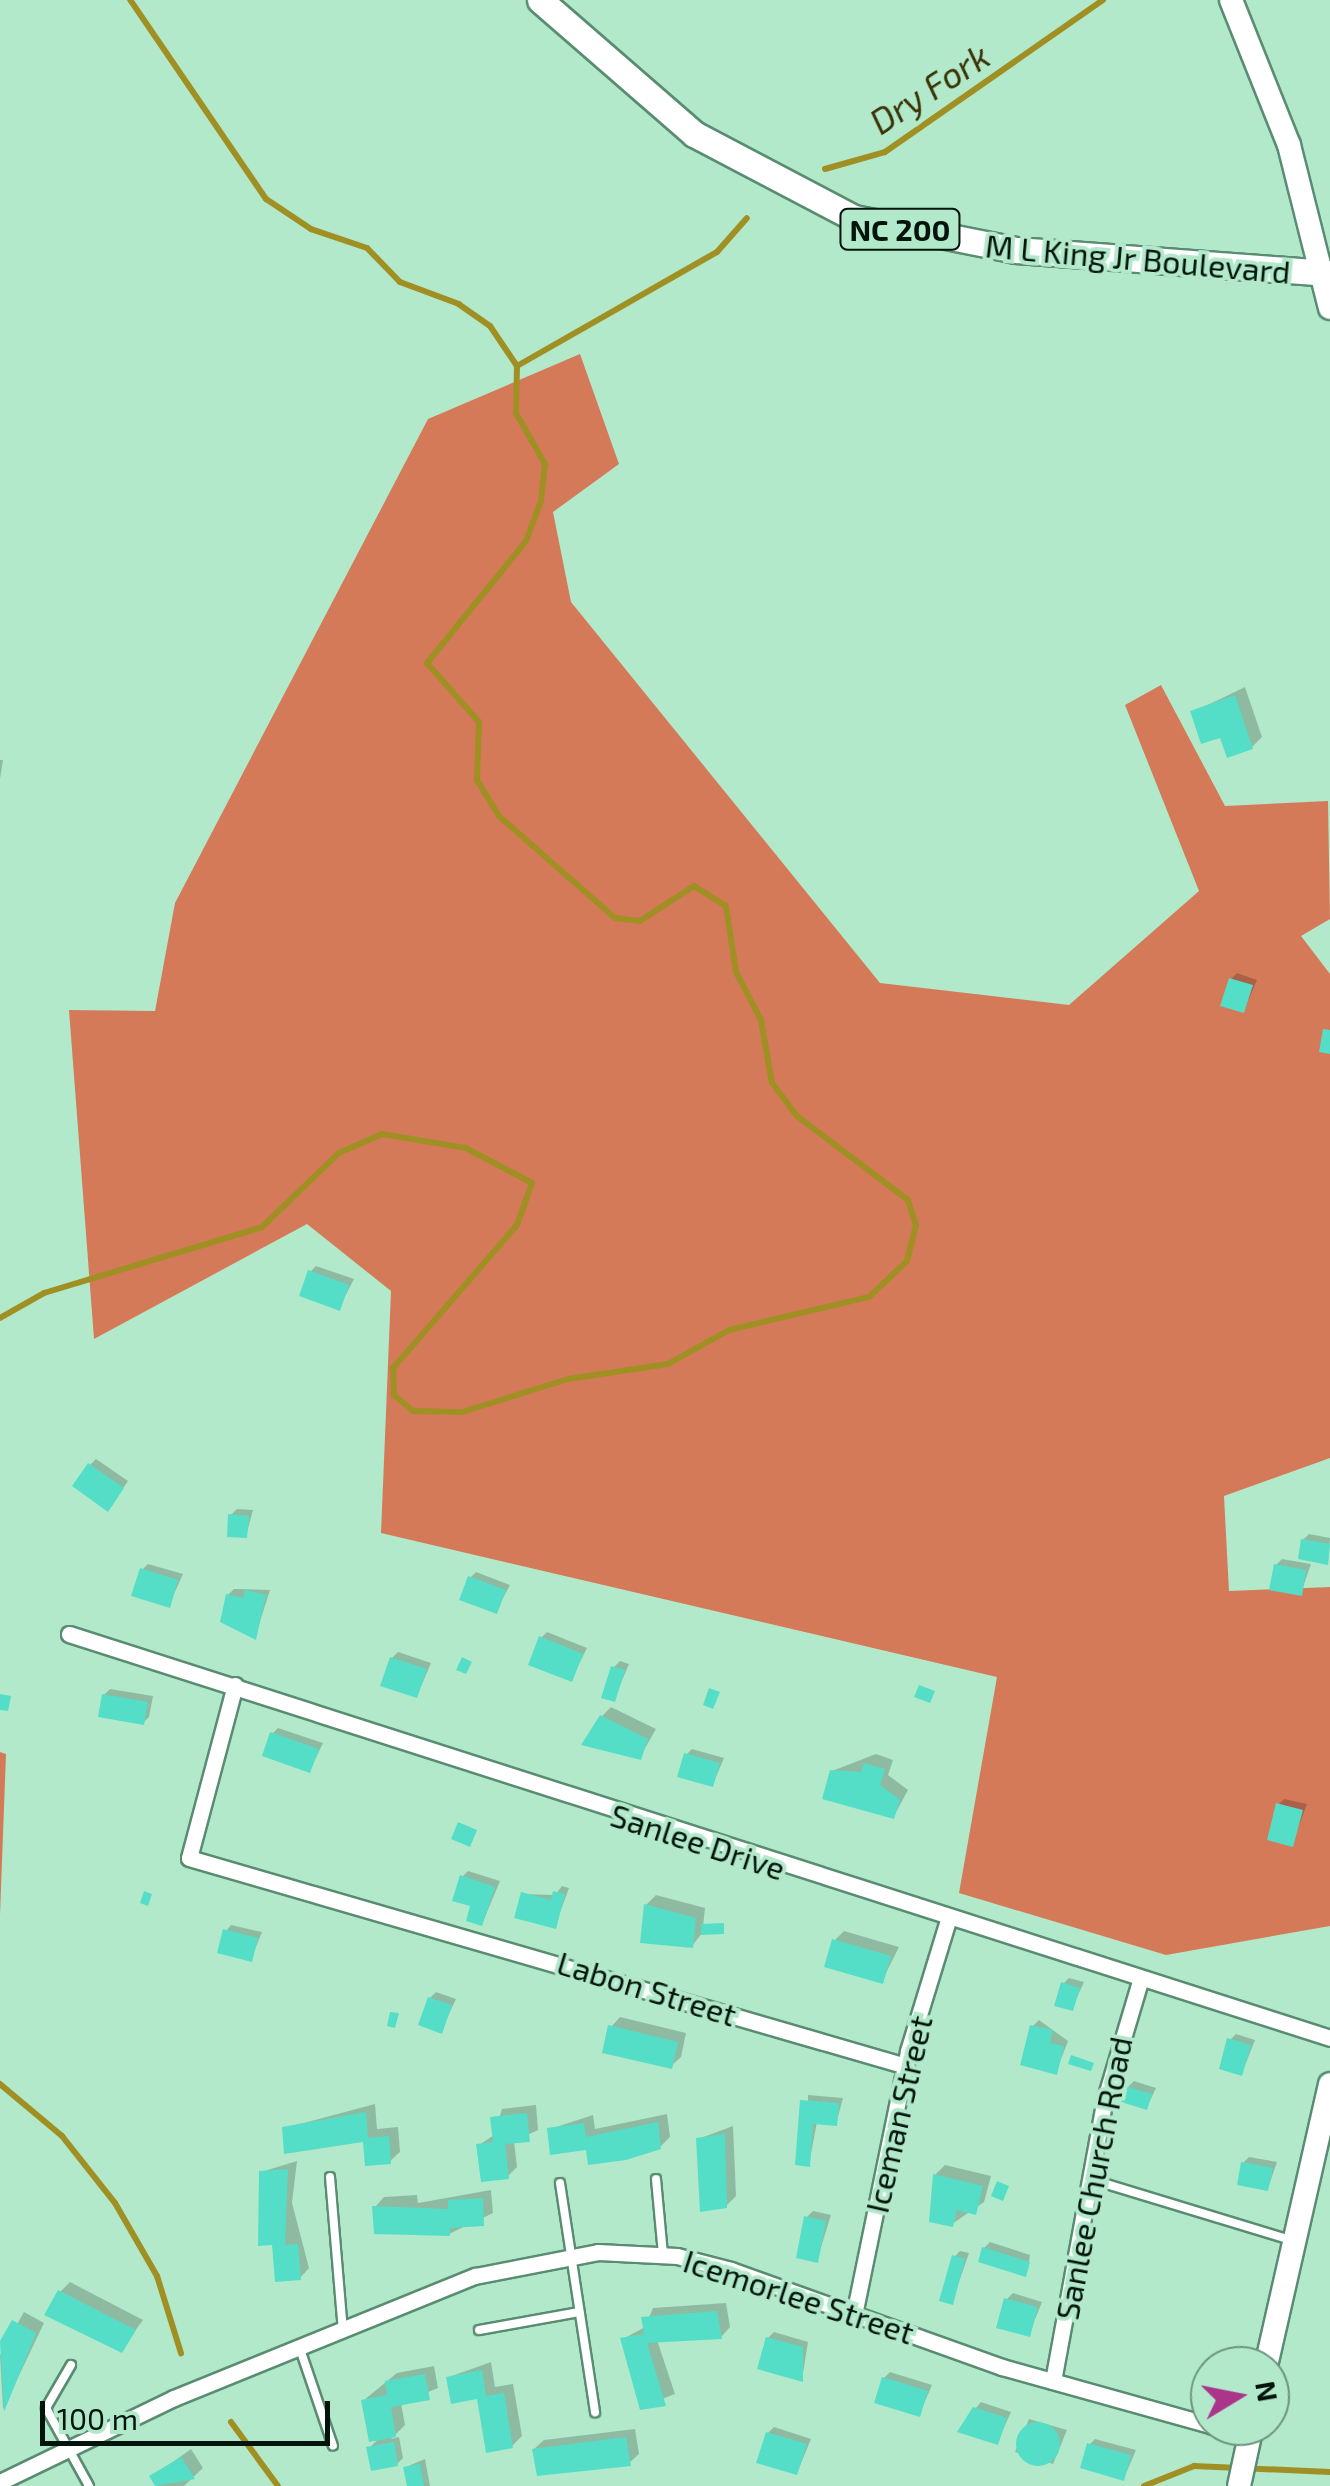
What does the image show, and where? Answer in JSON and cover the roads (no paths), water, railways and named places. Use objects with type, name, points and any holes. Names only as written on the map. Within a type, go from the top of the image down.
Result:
[{"type":"main road","name":"M L King Jr Boulevard","points":[[540,0],[694,134],[854,218],[1015,250],[1326,272]]},
{"type":"main road","points":[[1231,0],[1289,145],[1326,272],[1330,308]]},
{"type":"main road","points":[[1271,2346],[1330,2084]]},
{"type":"main road","points":[[1239,2486],[1248,2446]]},
{"type":"street","name":"Sanlee Drive","points":[[68,1634],[948,1920],[1330,2038]]},
{"type":"street","name":"Labon Street","points":[[234,1685],[189,1858],[906,2066]]},
{"type":"street","name":"Iceman Street","points":[[854,2310],[906,2066],[948,1920]]},
{"type":"street","name":"Sanlee Church Road","points":[[1052,2381],[1090,2180],[1141,1978]]},
{"type":"street","name":"Icemorlee Street","points":[[0,2482],[62,2448],[475,2276],[570,2255],[664,2254],[854,2310],[1052,2381],[1190,2420]]},
{"type":"lane","points":[[330,2178],[342,2331]]},
{"type":"lane","points":[[656,2179],[664,2254]]},
{"type":"lane","points":[[1090,2180],[1295,2242]]},
{"type":"lane","points":[[560,2183],[595,2412]]},
{"type":"lane","points":[[480,2330],[579,2312]]},
{"type":"lane","points":[[300,2349],[334,2446]]},
{"type":"lane","points":[[71,2365],[46,2408],[62,2448],[89,2486]]},
{"type":"waterway","points":[[0,1318],[44,1293],[262,1227],[339,1153],[382,1134],[466,1148],[532,1183],[517,1225],[393,1368],[394,1395],[413,1411],[462,1412],[568,1379],[668,1364],[729,1330],[869,1297],[907,1261],[916,1225],[908,1200],[797,1116],[772,1083],[761,1020],[736,972],[726,906],[694,886],[640,921],[615,918],[499,816],[477,780],[479,722],[427,663],[526,541],[541,501],[545,464],[516,413],[517,366],[490,326],[459,304],[400,282],[367,248],[311,229],[266,199],[130,0]]},
{"type":"waterway","name":"Dry Fork","points":[[825,169],[885,152],[1103,0]]},
{"type":"waterway","name":"Dry Fork","points":[[517,366],[717,252],[747,218]]},
{"type":"waterway","points":[[0,2084],[62,2136],[115,2203],[157,2276],[181,2353]]},
{"type":"waterway","points":[[231,2422],[278,2486]]},
{"type":"waterway","points":[[1144,2486],[1194,2466],[1330,2472]]}]
